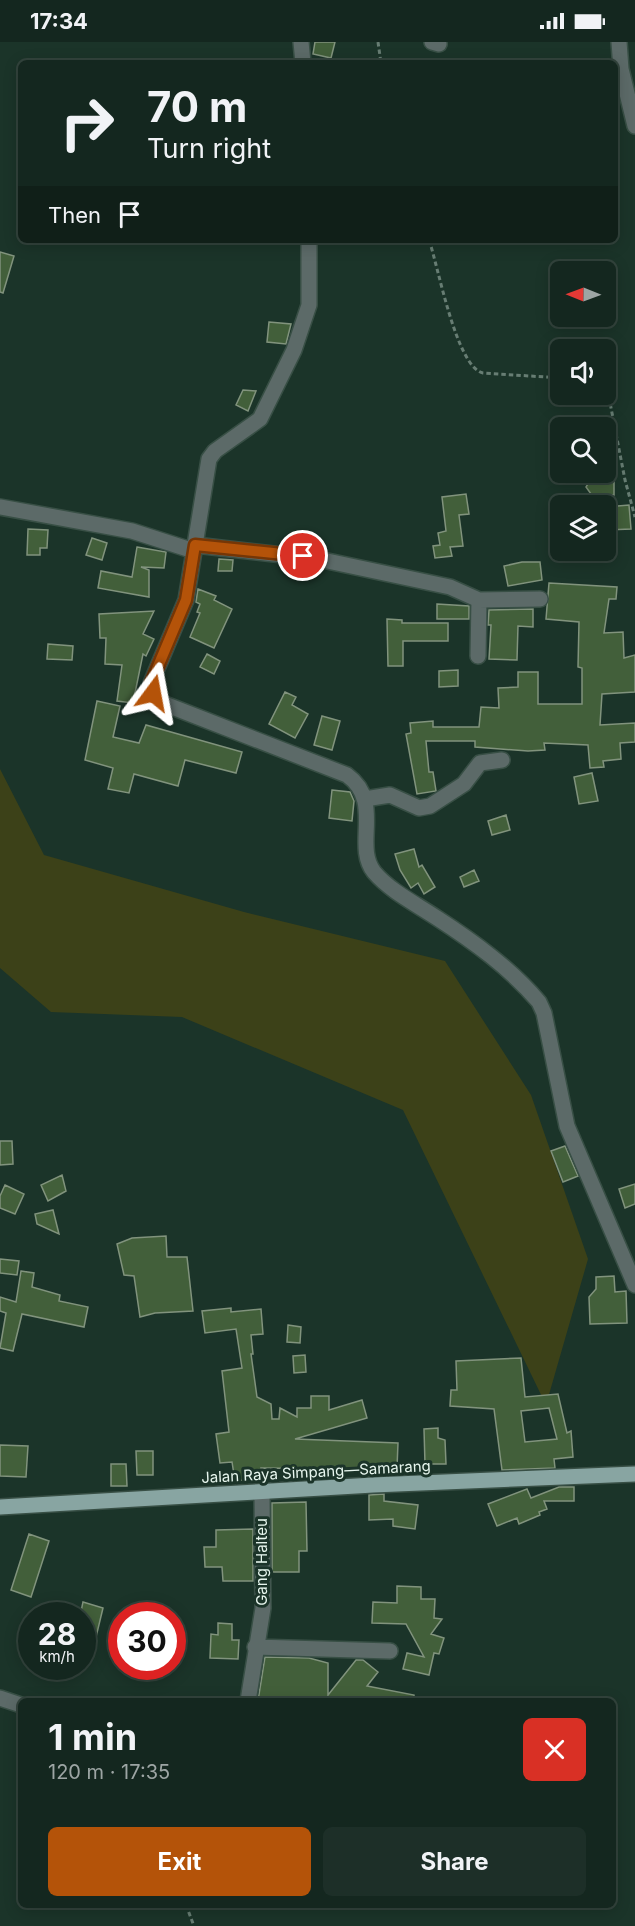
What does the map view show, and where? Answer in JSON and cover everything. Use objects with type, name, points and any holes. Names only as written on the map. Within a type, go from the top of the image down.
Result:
[{"type":"main road","name":"Jalan Raya Simpang—Samarang","points":[[0,1507],[262,1494],[373,1485],[635,1474]]},
{"type":"street","points":[[301,42],[303,60]]},
{"type":"street","points":[[619,42],[621,69],[635,126]]},
{"type":"street","points":[[309,243],[309,305],[302,332],[260,418],[249,429],[215,451],[209,459],[186,600],[151,683],[154,696],[172,707],[347,775],[359,785],[365,799],[369,859],[376,874],[408,899],[482,947],[539,1002],[544,1013],[567,1126],[635,1285]]},
{"type":"street","points":[[0,507],[132,531],[195,548],[318,559],[450,586],[479,600],[540,599]]},
{"type":"street","points":[[478,656],[479,600]]},
{"type":"street","points":[[365,799],[390,795],[419,808],[430,806],[464,784],[480,763],[502,760]]},
{"type":"street","name":"Gang Halteu","points":[[248,1698],[264,1596],[262,1494]]},
{"type":"street","points":[[255,1647],[390,1651]]},
{"type":"street","points":[[0,1698],[18,1704]]},
{"type":"path","points":[[378,42],[381,60]]},
{"type":"path","points":[[430,243],[457,337],[475,369],[483,373],[550,377]]},
{"type":"path","points":[[610,405],[625,480],[635,517]]},
{"type":"path","points":[[187,1908],[194,1926]]},
{"type":"green space","points":[[0,769],[44,855],[244,912],[445,961],[531,1095],[588,1259],[546,1405],[403,1110],[182,1017],[51,1012],[0,968]]},
{"type":"building","points":[[315,42],[335,42],[331,58],[313,54]]},
{"type":"building","points":[[0,252],[14,256],[3,293],[0,292]]},
{"type":"building","points":[[269,322],[291,324],[286,344],[267,342]]},
{"type":"building","points":[[243,390],[256,391],[248,411],[236,405]]},
{"type":"building","points":[[588,483],[614,483],[614,495],[591,494],[586,487]]},
{"type":"building","points":[[466,494],[469,514],[459,515],[463,546],[450,547],[452,556],[435,558],[433,546],[440,545],[438,533],[446,531],[442,497]]},
{"type":"building","points":[[629,505],[631,529],[616,530],[616,506]]},
{"type":"building","points":[[28,529],[48,530],[47,548],[40,548],[40,555],[27,555]]},
{"type":"building","points":[[92,538],[107,543],[102,560],[86,555]]},
{"type":"building","points":[[137,547],[166,552],[164,568],[141,567],[149,570],[149,597],[98,588],[101,571],[132,577]]},
{"type":"building","points":[[219,559],[233,560],[232,571],[218,571]]},
{"type":"building","points":[[522,562],[540,562],[542,580],[508,586],[504,566]]},
{"type":"building","points":[[549,583],[617,587],[616,599],[609,599],[604,633],[623,632],[624,658],[635,655],[635,692],[602,694],[600,725],[635,723],[635,742],[620,743],[621,759],[603,761],[604,767],[590,768],[588,745],[544,743],[545,750],[528,751],[475,747],[475,741],[426,741],[429,772],[433,772],[436,791],[417,794],[406,734],[411,733],[410,723],[433,721],[433,727],[479,727],[481,707],[499,708],[498,688],[518,687],[518,672],[538,672],[538,704],[582,704],[582,668],[578,667],[579,622],[546,619]]},
{"type":"building","points":[[198,589],[216,596],[214,600],[232,609],[214,648],[190,637],[200,613],[197,612],[200,604],[196,602]]},
{"type":"building","points":[[437,604],[469,606],[469,619],[437,619]]},
{"type":"building","points":[[533,609],[533,627],[518,626],[517,660],[489,659],[491,625],[488,625],[489,610]]},
{"type":"building","points":[[154,611],[143,634],[154,639],[146,656],[143,654],[133,703],[117,701],[122,665],[105,664],[106,638],[100,638],[99,614]]},
{"type":"building","points":[[387,619],[402,620],[402,623],[448,623],[448,641],[403,641],[403,666],[388,666]]},
{"type":"building","points":[[48,644],[73,646],[72,660],[47,659]]},
{"type":"building","points":[[207,654],[220,661],[214,674],[200,667]]},
{"type":"building","points":[[458,670],[458,686],[439,687],[439,671]]},
{"type":"building","points":[[285,692],[296,697],[292,705],[308,714],[295,738],[269,724]]},
{"type":"building","points":[[97,701],[120,706],[113,737],[139,743],[146,725],[242,752],[236,773],[185,760],[178,786],[134,774],[129,793],[108,789],[113,768],[85,760]]},
{"type":"building","points":[[322,716],[340,721],[332,750],[314,745]]},
{"type":"building","points":[[592,773],[598,801],[579,804],[574,777]]},
{"type":"building","points":[[332,790],[350,792],[354,801],[352,821],[329,818]]},
{"type":"building","points":[[506,815],[510,830],[492,835],[488,821]]},
{"type":"building","points":[[414,849],[419,867],[422,865],[435,887],[424,894],[418,883],[411,888],[400,870],[395,854]]},
{"type":"building","points":[[474,870],[479,881],[464,887],[460,877]]},
{"type":"building","points":[[0,1141],[12,1141],[13,1164],[0,1165]]},
{"type":"building","points":[[565,1146],[578,1176],[563,1182],[551,1151]]},
{"type":"building","points":[[62,1175],[66,1191],[48,1201],[41,1185]]},
{"type":"building","points":[[635,1184],[635,1204],[625,1208],[619,1189]]},
{"type":"building","points":[[5,1185],[24,1194],[15,1214],[0,1208],[0,1196]]},
{"type":"building","points":[[53,1210],[59,1234],[37,1224],[35,1214]]},
{"type":"building","points":[[166,1236],[167,1257],[187,1257],[193,1311],[155,1313],[140,1317],[134,1276],[124,1275],[117,1244],[132,1238]]},
{"type":"building","points":[[0,1259],[19,1261],[17,1275],[0,1273]]},
{"type":"building","points":[[21,1271],[34,1273],[32,1287],[60,1295],[59,1301],[88,1307],[84,1327],[22,1314],[13,1351],[0,1348],[6,1313],[0,1311],[0,1297],[16,1302]]},
{"type":"building","points":[[614,1276],[615,1292],[626,1291],[627,1323],[590,1324],[589,1297],[596,1289],[596,1277]]},
{"type":"building","points":[[231,1308],[231,1312],[261,1309],[263,1334],[251,1335],[253,1354],[251,1354],[257,1397],[271,1404],[272,1419],[279,1419],[280,1408],[297,1417],[297,1408],[311,1408],[311,1396],[329,1396],[329,1410],[362,1400],[367,1418],[295,1439],[398,1443],[397,1468],[386,1467],[386,1475],[363,1476],[364,1472],[340,1469],[261,1468],[262,1478],[235,1481],[232,1462],[220,1463],[216,1434],[229,1432],[222,1371],[242,1368],[236,1329],[205,1333],[202,1311]]},
{"type":"building","points":[[288,1325],[301,1327],[300,1343],[287,1342]]},
{"type":"building","points":[[305,1355],[306,1372],[294,1373],[293,1356]]},
{"type":"building","points":[[521,1358],[525,1397],[558,1394],[567,1433],[571,1431],[573,1457],[554,1459],[555,1468],[502,1470],[494,1409],[450,1406],[451,1390],[457,1390],[456,1361]],"holes":[[[549,1408],[557,1439],[525,1442],[521,1411]]]},
{"type":"building","points":[[438,1428],[438,1438],[445,1440],[446,1464],[425,1464],[424,1429]]},
{"type":"building","points":[[0,1445],[28,1446],[26,1477],[0,1476]]},
{"type":"building","points":[[136,1451],[153,1451],[153,1475],[137,1475]]},
{"type":"building","points":[[111,1464],[126,1464],[127,1486],[111,1486]]},
{"type":"building","points":[[559,1487],[574,1487],[574,1501],[544,1501],[547,1509],[539,1512],[540,1515],[519,1524],[517,1518],[497,1526],[488,1504],[527,1489],[531,1498]]},
{"type":"building","points":[[384,1494],[384,1501],[418,1505],[415,1529],[393,1526],[393,1519],[369,1520],[369,1495]]},
{"type":"building","points":[[306,1502],[307,1551],[299,1551],[299,1572],[272,1572],[272,1503]]},
{"type":"building","points":[[253,1529],[253,1581],[223,1581],[222,1567],[205,1567],[204,1547],[216,1547],[216,1530]]},
{"type":"building","points":[[29,1534],[49,1541],[31,1597],[11,1590]]},
{"type":"building","points":[[397,1586],[421,1587],[421,1599],[435,1599],[434,1618],[442,1619],[431,1634],[444,1638],[439,1654],[434,1653],[429,1675],[403,1669],[407,1653],[424,1657],[406,1624],[372,1623],[373,1602],[397,1603]]},
{"type":"building","points":[[96,1606],[103,1608],[96,1637]]},
{"type":"building","points":[[218,1623],[232,1624],[232,1640],[239,1640],[238,1659],[210,1658],[211,1634],[218,1635]]},
{"type":"building","points":[[265,1657],[309,1658],[328,1663],[328,1695],[356,1660],[363,1660],[378,1672],[367,1686],[414,1695],[414,1698],[258,1698]]},
{"type":"route","points":[[153,693],[151,683],[186,600],[194,565],[195,545],[303,556]]}]
